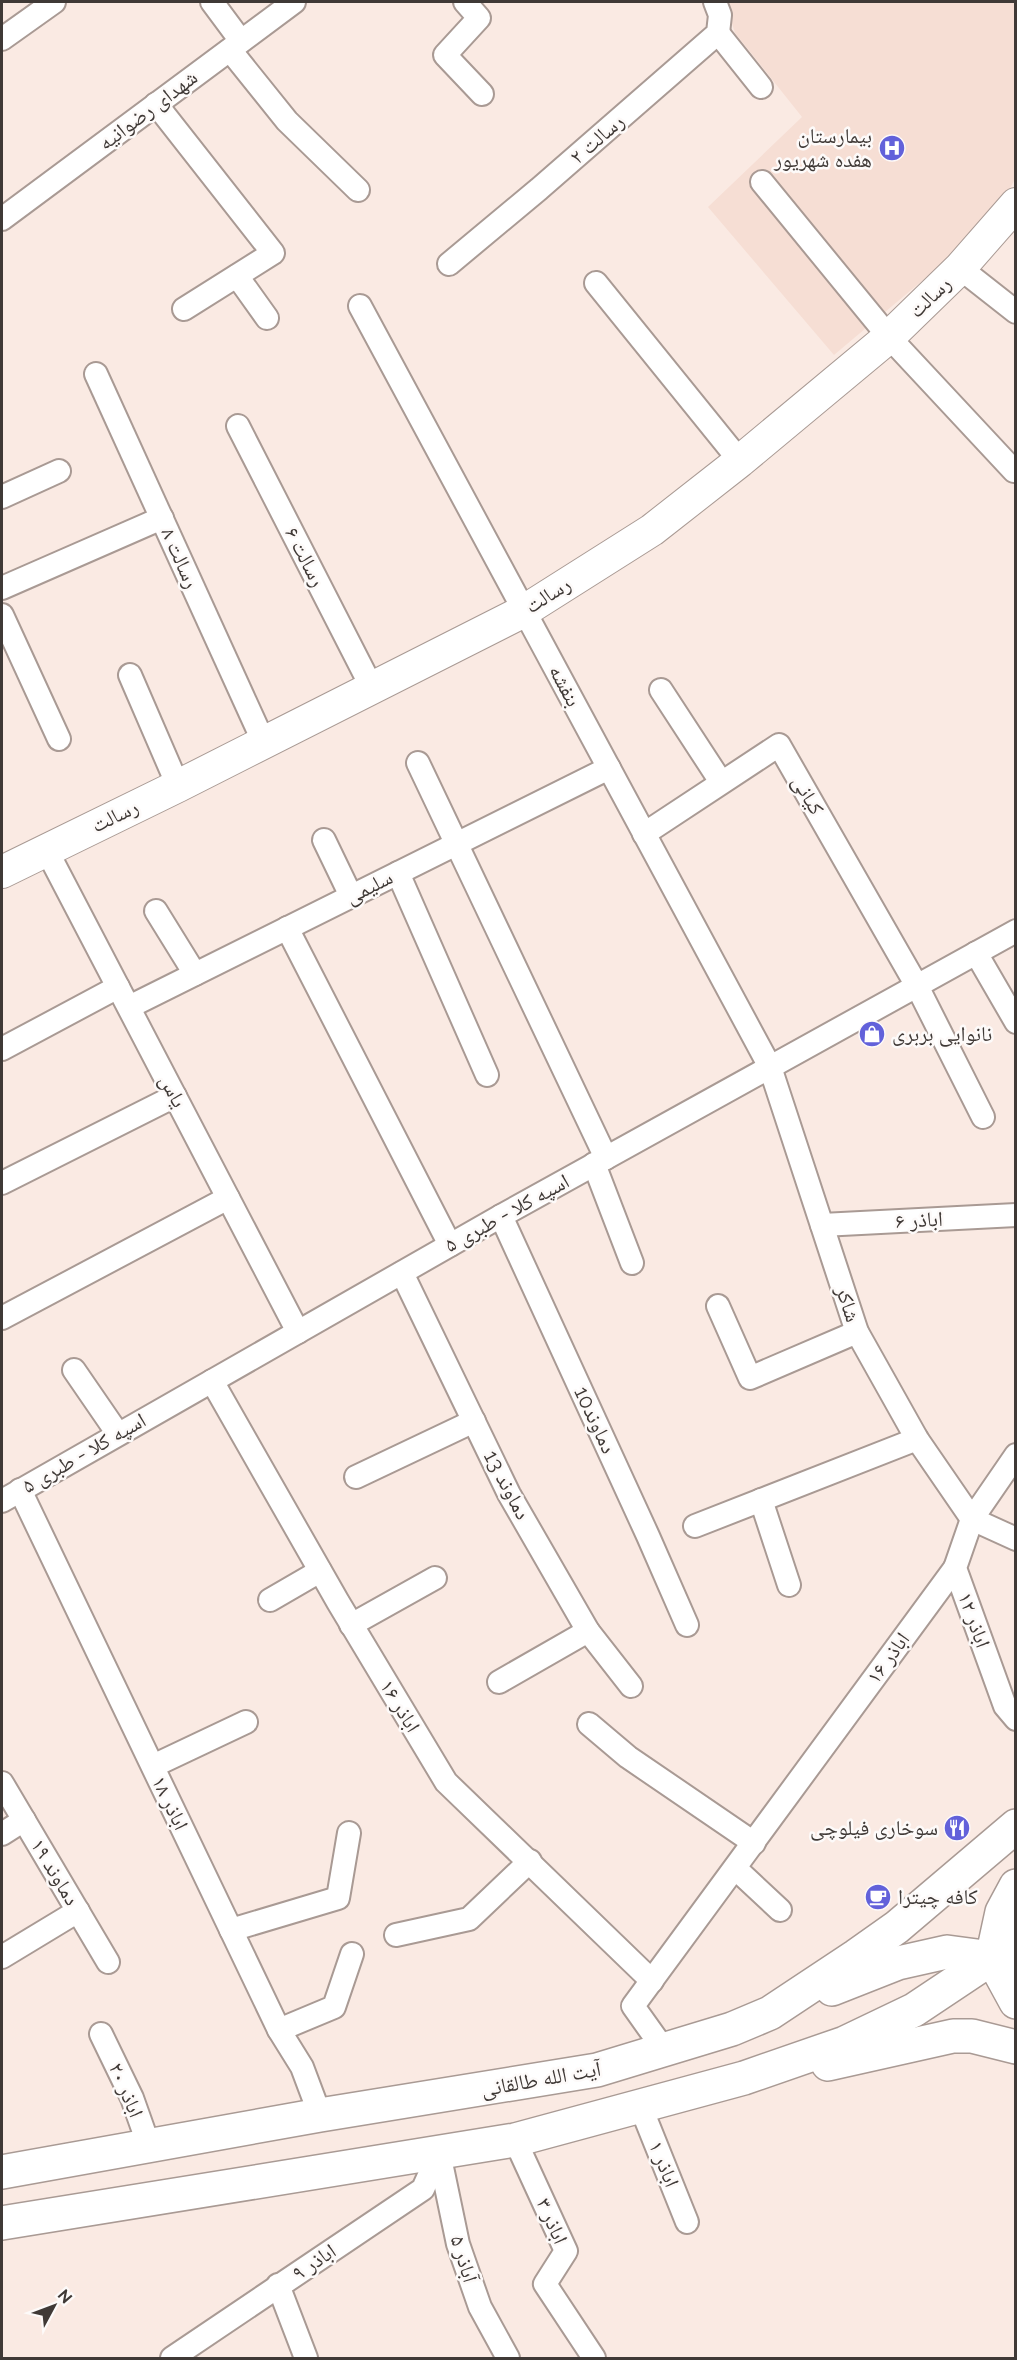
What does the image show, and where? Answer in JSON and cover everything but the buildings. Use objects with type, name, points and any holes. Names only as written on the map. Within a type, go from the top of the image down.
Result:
[{"type":"main road","name":"رسالت","points":[[2,872],[524,611],[652,530],[740,461],[889,337],[960,268],[1015,208]]},
{"type":"main road","name":"آیت الله طالقانی","points":[[2,2172],[320,2115],[597,2070],[665,2051],[770,2013],[897,1927],[1016,1826]]},
{"type":"main road","points":[[1016,1886],[1002,1912],[1016,2002]]},
{"type":"main road","points":[[770,2013],[898,1963],[947,1953],[1008,1958]]},
{"type":"main road","points":[[2,2223],[515,2139],[744,2078],[845,2043],[914,2010],[1008,1958]]},
{"type":"main road","points":[[873,1973],[888,1977],[899,1989],[900,2008],[889,2022]]},
{"type":"main road","points":[[744,2078],[854,2060],[952,2036],[972,2036],[1016,2047]]},
{"type":"street","points":[[2,39],[25,9],[54,2]]},
{"type":"street","points":[[212,2],[236,45],[287,121],[358,190]]},
{"type":"street","name":"شهدای رضوانیه","points":[[2,219],[294,2]]},
{"type":"street","points":[[465,2],[479,18],[445,55],[482,94]]},
{"type":"street","points":[[714,2],[720,15],[718,33],[761,87]]},
{"type":"street","name":"رسالت ۲","points":[[449,264],[718,33]]},
{"type":"street","points":[[156,104],[273,253],[184,309]]},
{"type":"street","points":[[762,182],[889,337],[1014,471]]},
{"type":"street","points":[[960,268],[1016,312]]},
{"type":"street","points":[[237,276],[267,318]]},
{"type":"street","points":[[596,283],[740,461]]},
{"type":"street","name":"بنفشه","points":[[360,306],[770,1067]]},
{"type":"street","name":"رسالت ۸","points":[[96,374],[264,742]]},
{"type":"street","name":"رسالت ۶","points":[[237,426],[372,688]]},
{"type":"street","points":[[2,497],[59,471]]},
{"type":"street","points":[[2,588],[162,518]]},
{"type":"street","points":[[2,615],[59,739]]},
{"type":"street","points":[[130,675],[178,786]]},
{"type":"street","points":[[661,690],[721,782]]},
{"type":"street","name":"کیانی","points":[[644,834],[779,745],[917,986]]},
{"type":"street","points":[[418,763],[457,843],[600,1161],[632,1263]]},
{"type":"street","name":"سلیمی","points":[[2,1049],[124,997],[195,974],[609,768]]},
{"type":"street","points":[[324,840],[351,896]]},
{"type":"street","name":"یاس","points":[[47,851],[298,1332]]},
{"type":"street","points":[[398,873],[487,1075]]},
{"type":"street","points":[[156,911],[195,974]]},
{"type":"street","points":[[287,928],[450,1245]]},
{"type":"street","name":"اسپه کلا - طبری ۵","points":[[11,1495],[501,1216],[1016,931]]},
{"type":"street","points":[[976,953],[1016,1022]]},
{"type":"street","points":[[917,986],[982,1117]]},
{"type":"street","name":"شاکر","points":[[770,1067],[858,1332],[917,1439],[972,1519]]},
{"type":"street","points":[[2,1183],[175,1096]]},
{"type":"street","points":[[2,1318],[228,1198]]},
{"type":"street","name":"اباذر ۶","points":[[822,1225],[1016,1215]]},
{"type":"street","name":"دماوند10","points":[[501,1216],[687,1625]]},
{"type":"street","name":"دماوند 13","points":[[402,1273],[509,1494],[588,1631],[631,1686]]},
{"type":"street","points":[[718,1306],[750,1378],[858,1332]]},
{"type":"street","points":[[74,1370],[118,1434]]},
{"type":"street","name":"اباذر ۱۶","points":[[212,1381],[351,1625],[446,1782],[652,1981]]},
{"type":"street","points":[[356,1477],[474,1421]]},
{"type":"street","points":[[695,1526],[917,1439]]},
{"type":"street","name":"اباذر ۱۲","points":[[1016,1455],[972,1519],[955,1568],[1005,1707],[1016,1719]]},
{"type":"street","name":"اباذر ۱۸","points":[[11,1495],[153,1766],[279,2030],[302,2067],[320,2115]]},
{"type":"street","points":[[761,1500],[789,1585]]},
{"type":"street","points":[[972,1519],[1016,1539]]},
{"type":"street","name":"اباذر ۱۶","points":[[665,2051],[633,2006],[955,1568]]},
{"type":"street","points":[[270,1600],[320,1571]]},
{"type":"street","points":[[351,1625],[435,1578]]},
{"type":"street","points":[[499,1682],[588,1631]]},
{"type":"street","points":[[153,1766],[246,1722]]},
{"type":"street","points":[[588,1724],[628,1757],[753,1843]]},
{"type":"street","name":"دماوند ۱۹","points":[[2,1783],[108,1962]]},
{"type":"street","points":[[2,1834],[24,1820]]},
{"type":"street","points":[[231,1930],[338,1898],[349,1833]]},
{"type":"street","points":[[396,1935],[469,1919],[530,1862]]},
{"type":"street","points":[[735,1868],[780,1910]]},
{"type":"street","points":[[2,1957],[78,1911]]},
{"type":"street","points":[[279,2030],[334,2007],[352,1954]]},
{"type":"street","name":"اباذر ۲۰","points":[[102,2034],[132,2098],[149,2146]]},
{"type":"street","name":"اباذر ۱","points":[[640,2106],[687,2222]]},
{"type":"street","name":"اباذر ۳","points":[[515,2139],[566,2251],[546,2284],[594,2358]]},
{"type":"street","name":"اباذر ۹","points":[[172,2358],[423,2189],[439,2153]]},
{"type":"street","name":"آباذر ۵","points":[[439,2153],[458,2244],[480,2307],[508,2358]]},
{"type":"street","points":[[279,2285],[306,2358]]},
{"type":"shaded area","name":"بیمارستان هفده شهریور","points":[[725,2],[1015,2],[1015,179],[993,221],[834,355],[708,207],[802,117],[735,33]]},
{"type":"place","name":"بیمارستان هفده شهریور","points":[[892,148]]},
{"type":"place","name":"نانوایی بربری","points":[[872,1034]]},
{"type":"place","name":"سوخاری فیلوچی","points":[[957,1828]]},
{"type":"place","name":"کافه چیترا","points":[[878,1897]]}]
